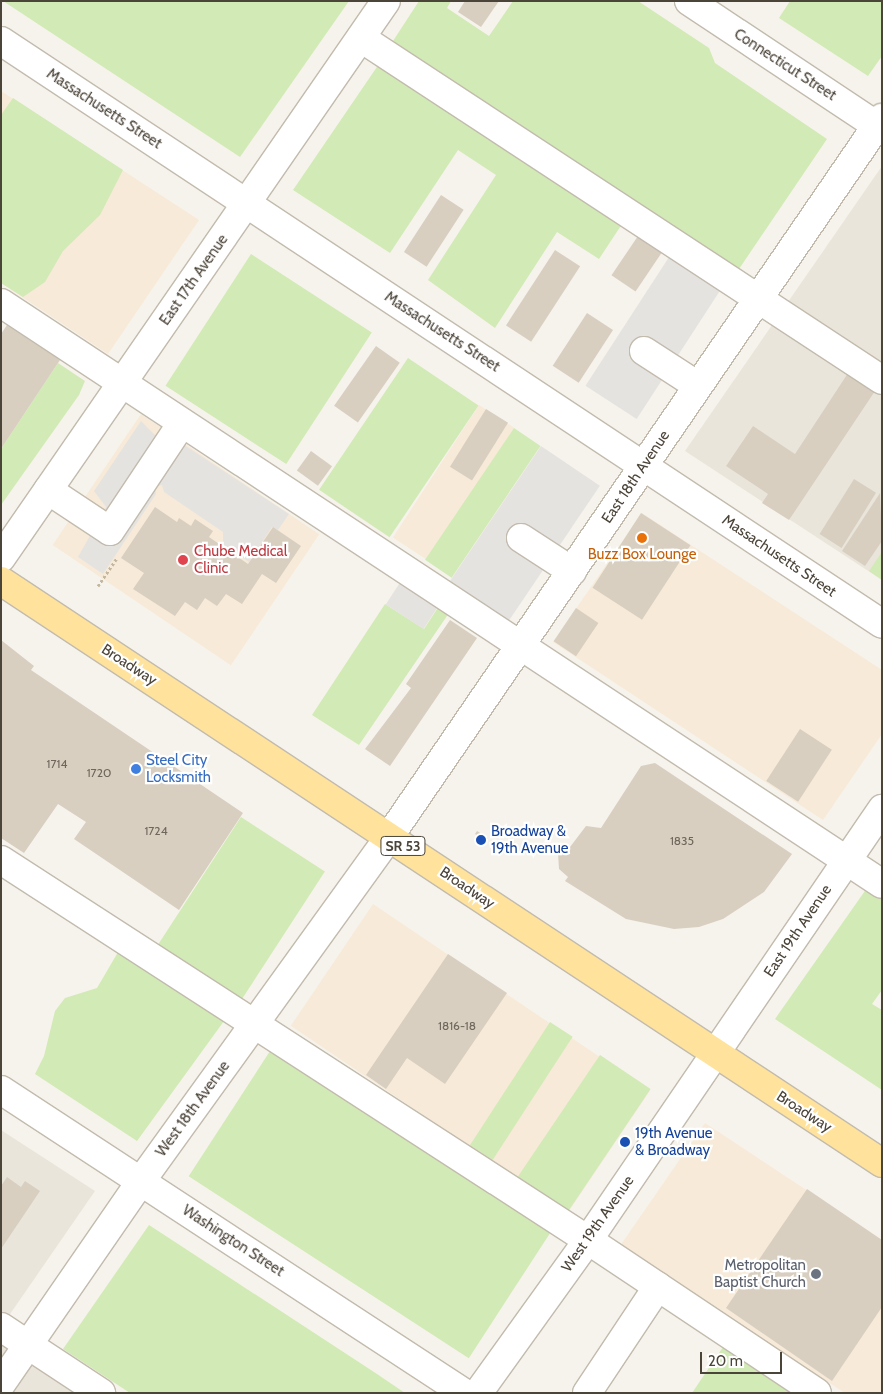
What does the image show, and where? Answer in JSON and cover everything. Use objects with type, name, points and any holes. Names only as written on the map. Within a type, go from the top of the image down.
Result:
[{"type":"main road","name":"Broadway","points":[[1,581],[882,1163]]},
{"type":"street","name":"East 17th Avenue","points":[[1,558],[386,1]]},
{"type":"street","name":"Connecticut Street","points":[[689,1],[880,124]]},
{"type":"street","points":[[361,38],[882,380]]},
{"type":"street","name":"Massachusetts Street","points":[[1,41],[882,624]]},
{"type":"street","name":"East 18th Avenue","points":[[389,836],[758,298],[880,124]]},
{"type":"street","points":[[1,303],[521,644],[882,884]]},
{"type":"street","points":[[644,351],[698,386]]},
{"type":"street","points":[[48,490],[110,531],[182,423]]},
{"type":"street","points":[[521,538],[572,571]]},
{"type":"street","name":"East 19th Avenue","points":[[715,1053],[882,809]]},
{"type":"street","name":"West 18th Avenue","points":[[1,1384],[141,1182],[389,836]]},
{"type":"street","points":[[1,860],[588,1240],[817,1393]]},
{"type":"street","name":"West 19th Avenue","points":[[478,1393],[588,1240],[715,1053]]},
{"type":"street","name":"Washington Street","points":[[1,1090],[464,1393]]},
{"type":"street","points":[[587,1393],[658,1286]]},
{"type":"street","points":[[1,1327],[101,1393]]},
{"type":"shaded area","points":[[1,91],[199,220],[108,354],[1,283]]},
{"type":"shaded area","points":[[882,166],[882,580],[685,451]]},
{"type":"shaded area","points":[[671,254],[722,287],[637,419],[585,386]]},
{"type":"shaded area","points":[[479,405],[514,428],[428,560],[393,538]]},
{"type":"shaded area","points":[[141,414],[319,534],[231,665],[53,545]]},
{"type":"shaded area","points":[[141,421],[155,435],[163,431],[289,514],[278,530],[272,527],[249,562],[223,544],[223,532],[164,492],[162,485],[155,487],[156,494],[103,574],[78,557],[106,507],[94,491]]},
{"type":"shaded area","points":[[541,446],[600,486],[508,622],[449,582]]},
{"type":"shaded area","points":[[642,513],[882,670],[882,734],[823,820],[553,642]]},
{"type":"shaded area","points":[[401,581],[439,606],[423,629],[386,604]]},
{"type":"shaded area","points":[[373,904],[650,1091],[568,1213],[291,1026]]},
{"type":"shaded area","points":[[705,1123],[882,1240],[882,1393],[845,1393],[620,1246]]},
{"type":"shaded area","points":[[1,1130],[95,1191],[8,1317],[1,1313]]},
{"type":"shaded area","points":[[1,1338],[85,1393],[1,1393]]},
{"type":"green space","points":[[3,1],[349,1],[240,157]]},
{"type":"green space","points":[[419,1],[451,1],[447,8],[489,36],[513,1],[638,1],[709,48],[715,63],[827,139],[739,269],[393,41]]},
{"type":"green space","points":[[790,1],[882,1],[882,56],[868,76],[779,18]]},
{"type":"green space","points":[[381,61],[626,218],[599,259],[557,232],[495,328],[428,280],[496,175],[458,150],[390,253],[293,190]]},
{"type":"green space","points":[[13,98],[123,170],[100,215],[63,251],[45,282],[23,297],[1,283],[1,115]]},
{"type":"green space","points":[[251,254],[372,332],[286,464],[165,386]]},
{"type":"green space","points":[[408,358],[478,406],[390,537],[319,490]]},
{"type":"green space","points":[[58,363],[85,381],[79,395],[1,505],[1,449]]},
{"type":"green space","points":[[514,428],[541,446],[452,578],[425,560]]},
{"type":"green space","points":[[882,552],[882,580],[869,571]]},
{"type":"green space","points":[[385,604],[424,629],[439,606],[449,613],[359,745],[312,715]]},
{"type":"green space","points":[[241,817],[325,871],[238,1005],[154,950]]},
{"type":"green space","points":[[867,888],[882,897],[882,990],[872,1004],[882,1010],[882,1090],[775,1019]]},
{"type":"green space","points":[[121,947],[221,1012],[224,1021],[137,1141],[35,1074],[44,1056],[55,1011],[65,998],[97,988]]},
{"type":"green space","points":[[550,1022],[573,1037],[493,1160],[470,1145]]},
{"type":"green space","points":[[272,1048],[552,1230],[469,1358],[189,1176]]},
{"type":"green space","points":[[600,1055],[651,1089],[568,1211],[518,1177]]},
{"type":"green space","points":[[149,1225],[405,1393],[130,1393],[63,1349]]},
{"type":"green space","points":[[727,1341],[803,1393],[692,1393]]},
{"type":"building","points":[[465,1],[499,1],[481,27],[458,12]]},
{"type":"building","points":[[441,195],[464,210],[427,267],[404,252]]},
{"type":"building","points":[[640,233],[664,249],[636,291],[611,275]]},
{"type":"building","points":[[555,250],[580,266],[531,342],[506,325]]},
{"type":"building","points":[[587,313],[613,330],[579,383],[553,366]]},
{"type":"building","points":[[7,325],[60,360],[1,449],[1,334]]},
{"type":"building","points":[[376,346],[400,363],[358,422],[334,406]]},
{"type":"building","points":[[850,370],[877,388],[789,520],[762,503],[768,494],[726,466],[753,426],[795,454]]},
{"type":"building","points":[[486,409],[508,423],[472,480],[450,467]]},
{"type":"building","points":[[311,451],[332,466],[318,486],[297,470]]},
{"type":"building","points":[[854,479],[876,493],[842,548],[820,534]]},
{"type":"building","points":[[880,493],[882,541],[865,566],[842,551]]},
{"type":"building","name":"Chube Medical Clinic","points":[[155,507],[177,522],[179,518],[191,526],[195,519],[213,531],[209,537],[248,564],[273,527],[301,546],[276,583],[262,574],[242,604],[226,594],[217,606],[205,598],[197,610],[185,602],[175,616],[133,589],[144,573],[121,558]]},
{"type":"building","points":[[641,513],[690,545],[642,620],[593,588]]},
{"type":"building","points":[[576,608],[598,623],[576,656],[554,641]]},
{"type":"building","points":[[450,620],[477,638],[390,766],[365,749],[411,688],[406,684]]},
{"type":"building","points":[[1,640],[34,666],[31,670],[243,813],[179,910],[74,839],[86,822],[58,804],[24,853],[1,838]]},
{"type":"building","points":[[800,729],[832,750],[798,802],[766,781]]},
{"type":"building","points":[[655,763],[792,854],[764,892],[723,919],[699,927],[674,929],[626,919],[565,881],[568,877],[559,869],[558,853],[570,847],[586,826],[601,828],[641,766]]},
{"type":"building","points":[[477,831],[488,838],[486,842],[475,834]]},
{"type":"building","points":[[448,954],[507,993],[445,1084],[407,1058],[386,1089],[366,1075]]},
{"type":"building","points":[[7,1177],[21,1187],[25,1181],[40,1191],[1,1249],[1,1186]]},
{"type":"building","name":"Metropolitan Baptist Church","points":[[807,1189],[882,1240],[882,1307],[832,1381],[726,1308]]},
{"type":"place","name":"Buzz Box Lounge","points":[[642,538]]},
{"type":"place","name":"Chube Medical Clinic","points":[[183,560]]},
{"type":"place","name":"Steel City Locksmith","points":[[136,769]]},
{"type":"place","name":"Broadway & 19th Avenue","points":[[481,840]]},
{"type":"place","name":"19th Avenue & Broadway","points":[[625,1142]]},
{"type":"place","name":"Metropolitan Baptist Church","points":[[816,1274]]}]
